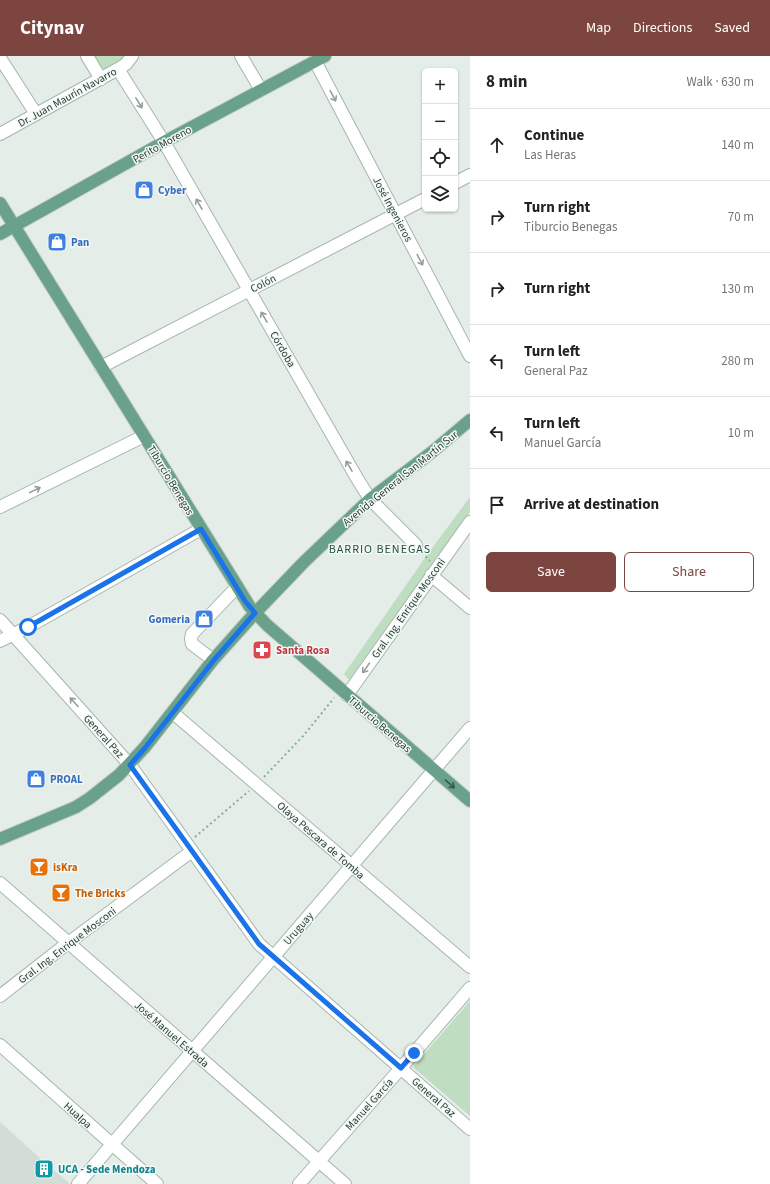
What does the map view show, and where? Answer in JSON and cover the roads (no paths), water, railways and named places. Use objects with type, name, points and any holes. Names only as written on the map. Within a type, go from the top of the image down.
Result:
[{"type":"main road","name":"Perito Moreno","points":[[0,234],[164,142],[320,59]]},
{"type":"main road","name":"Tiburcio Benegas","points":[[0,203],[237,587],[255,613],[266,625],[470,801]]},
{"type":"main road","name":"Avenida General San Martín Sur","points":[[0,839],[76,807],[100,790],[130,765],[214,660],[255,613],[304,562],[370,499],[432,452],[470,420]]},
{"type":"street","points":[[87,56],[101,79]]},
{"type":"street","name":"Dr. Juan Maurín Navarro","points":[[0,134],[118,69],[126,64],[132,56]]},
{"type":"street","points":[[241,56],[260,90]]},
{"type":"street","points":[[0,58],[36,114]]},
{"type":"street","name":"José Ingenieros","points":[[320,59],[395,214],[470,356]]},
{"type":"street","name":"Córdoba","points":[[118,69],[164,142],[358,480],[370,499],[416,545]]},
{"type":"street","points":[[458,181],[470,175]]},
{"type":"street","name":"Colón","points":[[101,367],[422,200]]},
{"type":"street","points":[[0,507],[144,436]]},
{"type":"street","name":"Gral. Ing. Enrique Mosconi","points":[[347,695],[470,522]]},
{"type":"street","points":[[0,642],[201,529]]},
{"type":"street","points":[[431,575],[470,608]]},
{"type":"street","points":[[214,660],[192,644],[192,634],[237,587]]},
{"type":"street","name":"General Paz","points":[[0,620],[130,765],[259,944],[273,958],[470,1129]]},
{"type":"street","name":"Olaya Pescara de Tomba","points":[[172,712],[470,967]]},
{"type":"street","name":"Uruguay","points":[[78,1184],[470,728]]},
{"type":"street","name":"Gral. Ing. Enrique Mosconi","points":[[0,996],[68,943],[192,851]]},
{"type":"street","name":"José Manuel Estrada","points":[[0,883],[345,1184]]},
{"type":"street","name":"Manuel García","points":[[299,1184],[470,988]]},
{"type":"street","name":"Hualpa","points":[[0,1045],[157,1184]]},
{"type":"place","name":"Cyber","points":[[144,190]]},
{"type":"place","name":"Pan","points":[[57,242]]},
{"type":"place","name":"Gomeria","points":[[204,619]]},
{"type":"place","name":"Santa Rosa","points":[[262,650]]},
{"type":"place","name":"PROAL","points":[[36,779]]},
{"type":"place","name":"isKra","points":[[39,867]]},
{"type":"place","name":"The Bricks","points":[[61,893]]},
{"type":"place","name":"UCA - Sede Mendoza","points":[[44,1169]]},
{"type":"district","name":"BARRIO BENEGAS","points":[[380,549]]}]
